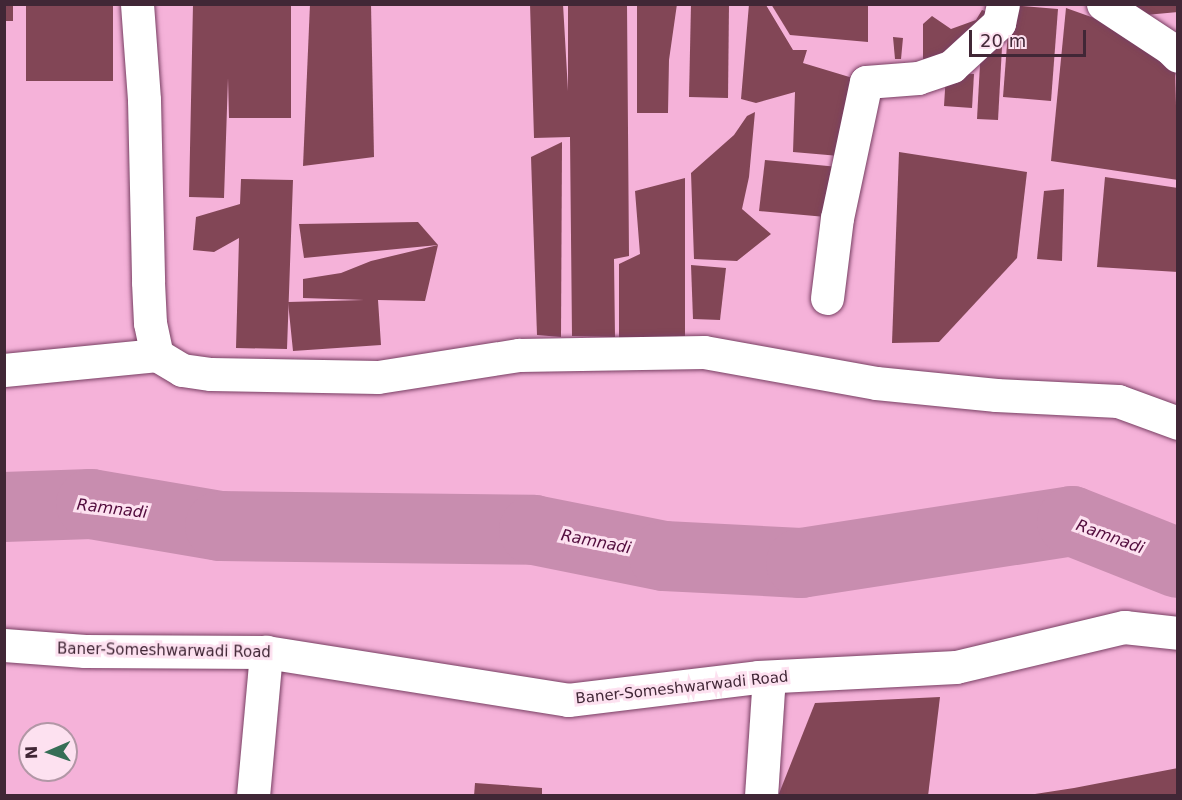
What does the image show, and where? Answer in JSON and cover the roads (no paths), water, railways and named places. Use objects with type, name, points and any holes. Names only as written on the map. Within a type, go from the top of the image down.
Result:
[{"type":"street","points":[[137,4],[144,100],[150,323],[157,355]]},
{"type":"street","points":[[827,298],[837,218],[866,82],[918,78],[952,66],[999,23],[1002,4]]},
{"type":"street","points":[[1103,4],[1170,48],[1178,56]]},
{"type":"street","points":[[4,370],[157,355],[182,370],[210,374],[378,377],[519,355],[704,352],[876,383],[996,395],[1118,401],[1178,423]]},
{"type":"street","name":"Baner-Someshwarwadi Road","points":[[4,645],[85,651],[266,652],[568,700],[769,677],[956,667],[1124,627],[1178,633]]},
{"type":"street","points":[[253,795],[266,652]]},
{"type":"street","points":[[761,795],[769,677]]},
{"type":"waterway","name":"Ramnadi","points":[[4,507],[91,504],[220,526],[534,530],[664,556],[801,563],[1072,521],[1178,563]]}]
